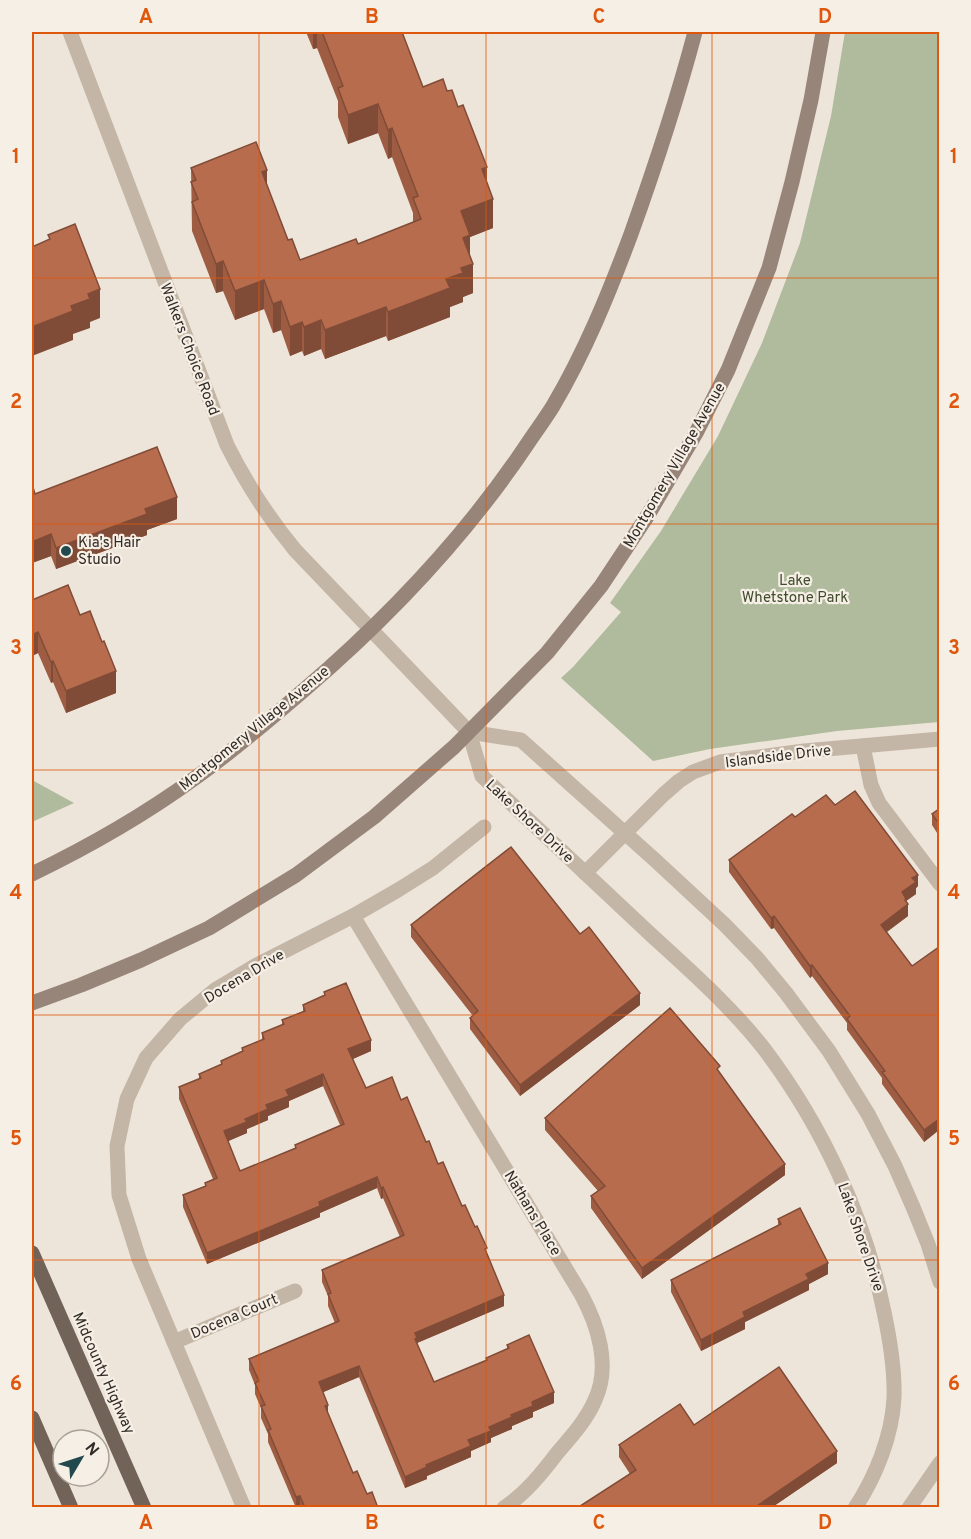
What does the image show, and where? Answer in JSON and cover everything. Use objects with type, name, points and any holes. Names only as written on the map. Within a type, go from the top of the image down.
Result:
[{"type":"main road","name":"Montgomery Village Avenue","points":[[32,874],[127,823],[196,778],[265,723],[371,630],[477,514],[553,407],[586,345],[653,174],[695,32]]},
{"type":"main road","name":"Montgomery Village Avenue","points":[[32,1003],[160,951],[209,927],[287,881],[374,817],[470,732],[548,653],[601,586],[648,515],[696,433],[728,370],[769,268],[792,182],[824,32]]},
{"type":"main road","name":"Midcounty Highway","points":[[32,1253],[144,1508]]},
{"type":"main road","points":[[32,1418],[70,1508]]},
{"type":"street","name":"Walkers Choice Road","points":[[70,32],[210,402],[238,467],[271,521],[295,550],[470,732]]},
{"type":"street","points":[[470,732],[521,740],[698,900],[757,958],[829,1051],[868,1114],[895,1166],[928,1244],[939,1282]]},
{"type":"street","name":"Lake Shore Drive","points":[[470,732],[482,776],[732,1013],[764,1050],[797,1097],[836,1168],[853,1205],[880,1293],[891,1353],[894,1399],[888,1434],[880,1461],[869,1487],[855,1508]]},
{"type":"street","name":"Islandside Drive","points":[[585,873],[663,795],[678,781],[693,772],[720,762],[804,751],[939,739]]},
{"type":"street","points":[[863,746],[871,785],[879,803],[939,884]]},
{"type":"street","name":"Docena Drive","points":[[244,1508],[139,1258],[119,1195],[117,1146],[127,1099],[146,1058],[180,1019],[215,990],[255,966],[353,916],[398,890],[433,868],[484,827]]},
{"type":"street","name":"Nathans Place","points":[[353,916],[581,1294],[598,1332],[602,1356],[601,1377],[596,1398],[584,1420],[535,1481],[504,1508]]},
{"type":"street","name":"Docena Court","points":[[174,1342],[295,1291]]},
{"type":"street","points":[[909,1508],[939,1463]]},
{"type":"green space","name":"Lake Whetstone Park","points":[[845,32],[939,32],[939,722],[837,731],[710,749],[653,761],[561,678],[621,612],[610,603],[661,531],[718,436],[762,343],[800,243],[831,116]]},
{"type":"green space","points":[[32,780],[74,803],[32,822]]},
{"type":"building","points":[[322,32],[402,32],[423,87],[443,79],[447,91],[452,90],[458,107],[463,105],[487,167],[482,169],[493,199],[461,211],[470,235],[463,238],[473,264],[461,268],[463,273],[446,279],[450,288],[388,312],[386,307],[325,330],[321,320],[304,327],[302,322],[290,327],[281,301],[273,304],[264,280],[235,291],[223,261],[216,264],[192,202],[198,199],[191,182],[196,180],[191,168],[256,142],[267,170],[262,172],[288,240],[292,239],[300,260],[356,239],[358,244],[421,219],[413,198],[418,196],[392,128],[388,130],[378,104],[348,115],[338,88],[343,86]]},
{"type":"building","points":[[75,224],[100,289],[88,294],[90,299],[71,306],[73,311],[32,327],[32,247],[50,239],[48,235]]},
{"type":"building","points":[[157,447],[177,497],[145,509],[147,514],[56,548],[51,534],[32,542],[32,484],[35,494]]},
{"type":"building","points":[[68,585],[80,615],[90,611],[116,671],[66,691],[38,632],[32,635],[32,600]]},
{"type":"building","points":[[855,791],[918,875],[912,878],[916,882],[902,892],[908,904],[881,925],[912,966],[939,947],[939,1119],[924,1130],[847,1019],[850,1016],[774,916],[771,918],[729,860],[792,814],[795,817],[826,795],[835,805]]},
{"type":"building","points":[[939,809],[939,824],[932,814]]},
{"type":"building","points":[[511,847],[580,934],[589,927],[640,993],[520,1085],[470,1018],[478,1011],[411,925]]},
{"type":"building","points":[[346,983],[371,1040],[348,1049],[366,1088],[392,1077],[401,1100],[407,1097],[426,1142],[429,1141],[438,1164],[443,1162],[462,1206],[465,1205],[475,1227],[477,1226],[504,1295],[415,1333],[417,1338],[415,1339],[434,1382],[487,1360],[486,1358],[509,1348],[507,1345],[529,1335],[554,1392],[532,1402],[533,1406],[489,1427],[491,1431],[468,1440],[471,1446],[426,1465],[427,1467],[405,1477],[359,1366],[319,1382],[328,1405],[325,1406],[353,1473],[357,1471],[367,1494],[372,1492],[378,1508],[305,1508],[300,1496],[296,1497],[268,1430],[271,1429],[261,1406],[265,1405],[255,1383],[259,1381],[249,1359],[339,1321],[328,1294],[331,1293],[322,1270],[404,1235],[377,1177],[319,1202],[320,1206],[207,1253],[183,1195],[206,1186],[205,1183],[217,1178],[179,1087],[201,1078],[199,1074],[222,1064],[221,1061],[243,1051],[242,1048],[264,1039],[262,1033],[284,1024],[282,1020],[305,1011],[303,1005],[325,995],[324,992]],"holes":[[[323,1074],[344,1124],[295,1145],[296,1148],[240,1171],[224,1131],[247,1122],[245,1119],[268,1109],[266,1105],[289,1096],[286,1090]]]},
{"type":"building","points":[[670,1008],[720,1066],[717,1069],[785,1164],[642,1268],[591,1196],[605,1186],[545,1118]]},
{"type":"building","points":[[800,1208],[828,1263],[806,1274],[809,1279],[743,1312],[745,1317],[701,1340],[671,1280],[781,1224],[778,1219]]},
{"type":"building","points":[[779,1367],[837,1451],[754,1508],[577,1508],[636,1470],[619,1445],[680,1404],[694,1425]]},
{"type":"place","name":"Kia's Hair Studio","points":[[66,551]]}]
